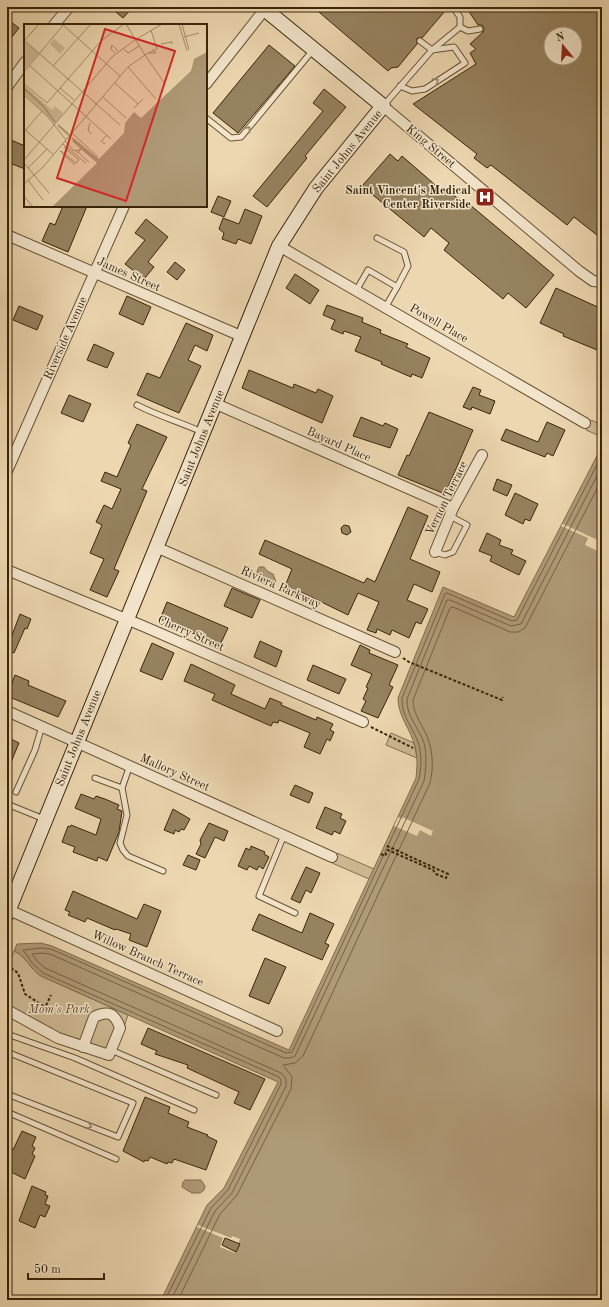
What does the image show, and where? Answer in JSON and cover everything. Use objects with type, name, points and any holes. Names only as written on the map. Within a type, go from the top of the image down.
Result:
[{"type":"main road","name":"King Street","points":[[265,8],[383,106]]},
{"type":"main road","name":"Saint Johns Avenue","points":[[8,912],[241,336],[279,246],[316,188],[383,106]]},
{"type":"street","points":[[55,24],[69,7]]},
{"type":"street","points":[[207,83],[265,8]]},
{"type":"street","points":[[7,87],[24,63]]},
{"type":"street","name":"King Street","points":[[383,106],[579,271],[594,281],[602,282]]},
{"type":"street","name":"Riverside Avenue","points":[[7,471],[124,207]]},
{"type":"street","name":"James Street","points":[[7,235],[241,336]]},
{"type":"street","name":"Powell Place","points":[[279,246],[585,423]]},
{"type":"street","name":"Bayard Place","points":[[214,403],[452,512]]},
{"type":"street","name":"Vernon Terrace","points":[[435,552],[452,512],[482,455]]},
{"type":"street","name":"Riviera Parkway","points":[[156,547],[395,652]]},
{"type":"street","name":"Cherry Street","points":[[7,570],[143,626],[363,722]]},
{"type":"street","name":"Mallory Street","points":[[7,711],[332,857]]},
{"type":"street","name":"Willow Branch Terrace","points":[[8,912],[277,1031]]},
{"type":"street","points":[[7,1010],[58,1038],[83,1047],[109,1055],[120,1028],[117,1018],[110,1014],[103,1013],[94,1017],[83,1047]]},
{"type":"lane","points":[[453,7],[460,17],[460,27],[468,31],[480,29]]},
{"type":"lane","name":"Saint Johns Avenue","points":[[383,106],[432,50],[460,27]]},
{"type":"lane","points":[[400,86],[412,91],[425,89],[465,63],[454,47],[432,50],[420,41]]},
{"type":"lane","points":[[207,119],[232,138],[241,137],[314,49]]},
{"type":"lane","points":[[377,238],[404,252],[408,266],[386,308]]},
{"type":"lane","points":[[356,291],[368,270],[397,287]]},
{"type":"lane","points":[[137,404],[156,415],[175,420],[203,433]]},
{"type":"lane","points":[[435,552],[445,555],[453,552],[467,525],[452,512]]},
{"type":"lane","points":[[16,792],[35,750],[42,726]]},
{"type":"lane","points":[[130,766],[122,788],[127,815],[120,843],[128,856],[163,871]]},
{"type":"lane","points":[[95,778],[122,788]]},
{"type":"lane","points":[[7,804],[45,819]]},
{"type":"lane","points":[[284,835],[259,896],[295,913]]},
{"type":"lane","points":[[7,1034],[75,1058],[194,1110]]},
{"type":"lane","points":[[111,1050],[216,1095]]},
{"type":"lane","points":[[7,1052],[133,1103],[118,1138],[7,1094]]},
{"type":"lane","points":[[7,1112],[116,1158]]},
{"type":"path","points":[[409,662],[502,700]]},
{"type":"path","points":[[363,722],[413,748]]},
{"type":"path","points":[[381,854],[385,856],[388,850],[433,870],[436,874],[446,878],[448,874],[385,845]]},
{"type":"path","points":[[7,965],[18,973],[20,985],[25,994],[46,1007]]},
{"type":"path","points":[[44,1010],[51,995]]},
{"type":"green space","points":[[591,420],[602,425],[602,437],[586,430]]},
{"type":"green space","points":[[391,733],[414,743],[417,758],[386,745]]},
{"type":"green space","points":[[337,853],[374,869],[369,879],[332,863]]},
{"type":"green space","name":"Mom's Park","points":[[14,951],[18,953],[41,976],[128,1015],[115,1054],[48,1029],[7,1005],[7,968]]},
{"type":"water","points":[[602,446],[602,1300],[161,1300],[207,1205],[224,1188],[278,1082],[41,976],[18,953],[14,951],[17,944],[41,943],[52,946],[289,1050],[416,778],[416,751],[411,734],[402,717],[398,698],[443,587],[514,617]]},
{"type":"water","points":[[259,567],[264,567],[267,571],[273,574],[276,582],[273,584],[262,578],[257,572]]},
{"type":"water","points":[[185,1180],[201,1180],[205,1186],[204,1190],[200,1193],[192,1193],[182,1187]]},
{"type":"pier","points":[[563,524],[602,542],[602,553],[585,545],[588,538],[561,526]]},
{"type":"pier","points":[[398,817],[401,819],[402,817],[433,831],[431,836],[420,830],[417,836],[394,826]]},
{"type":"pier","points":[[198,1225],[231,1238],[232,1236],[240,1239],[235,1253],[220,1247],[223,1238],[197,1227]]},
{"type":"building","points":[[110,7],[133,7],[123,18]]},
{"type":"building","points":[[313,7],[441,7],[441,11],[445,11],[422,38],[417,38],[417,44],[398,67],[391,68],[388,71]]},
{"type":"building","points":[[466,7],[602,7],[602,239],[574,217],[567,225],[491,165],[487,168],[474,158],[477,154],[413,104],[476,64],[470,53],[476,49],[470,44],[483,32],[484,28],[482,25],[478,25]]},
{"type":"building","points":[[7,19],[19,28],[7,43]]},
{"type":"building","points":[[269,45],[295,66],[238,133],[213,113]]},
{"type":"building","points":[[324,89],[346,107],[305,156],[307,158],[267,207],[253,196],[323,111],[313,103]]},
{"type":"building","points":[[11,140],[24,146],[24,169],[7,162],[7,151]]},
{"type":"building","points":[[390,154],[398,161],[402,156],[441,190],[444,187],[467,206],[469,204],[554,275],[526,308],[508,293],[503,299],[444,250],[449,243],[431,228],[424,237],[362,186]]},
{"type":"building","points":[[218,196],[231,201],[224,217],[211,212]]},
{"type":"building","points":[[63,207],[87,207],[68,252],[42,241],[50,223],[55,225]]},
{"type":"building","points":[[245,209],[262,216],[251,244],[238,239],[236,244],[222,239],[224,233],[219,229],[223,218],[239,224]]},
{"type":"building","points":[[146,219],[168,237],[148,262],[154,267],[144,279],[125,264],[145,240],[135,233]]},
{"type":"building","points":[[175,262],[185,270],[177,280],[167,272]]},
{"type":"building","points":[[295,274],[319,290],[310,304],[286,288]]},
{"type":"building","points":[[556,288],[602,309],[602,352],[563,336],[564,334],[540,323]]},
{"type":"building","points":[[127,296],[151,307],[143,325],[119,314]]},
{"type":"building","points":[[327,305],[363,318],[362,322],[381,330],[380,333],[408,344],[406,347],[430,358],[422,378],[412,374],[411,377],[381,364],[382,362],[355,351],[361,337],[344,331],[343,334],[331,329],[335,320],[323,315]]},
{"type":"building","points":[[19,306],[43,316],[37,330],[13,320]]},
{"type":"building","points":[[186,323],[213,335],[207,351],[195,345],[188,360],[201,366],[179,413],[137,395],[147,373],[160,378]]},
{"type":"building","points":[[94,344],[114,353],[107,368],[87,360]]},
{"type":"building","points":[[249,370],[293,388],[294,384],[316,393],[318,389],[333,396],[322,423],[242,388]]},
{"type":"building","points":[[473,387],[481,390],[479,395],[495,401],[490,414],[472,407],[471,410],[463,407]]},
{"type":"building","points":[[69,395],[91,404],[83,422],[61,413]]},
{"type":"building","points":[[429,412],[473,430],[445,494],[398,475],[407,455],[409,456]]},
{"type":"building","points":[[361,417],[383,426],[385,423],[398,429],[390,448],[353,436]]},
{"type":"building","points":[[547,422],[565,430],[553,456],[547,453],[545,457],[501,440],[506,429],[538,442]]},
{"type":"building","points":[[137,424],[167,437],[142,489],[147,491],[114,569],[119,571],[107,597],[90,590],[104,559],[90,553],[102,525],[96,522],[104,505],[112,509],[121,489],[101,481],[105,472],[117,477],[131,445],[128,443]]},
{"type":"building","points":[[497,479],[512,485],[507,496],[493,490]]},
{"type":"building","points":[[515,493],[538,504],[530,521],[525,519],[523,524],[505,515]]},
{"type":"building","points":[[408,507],[428,516],[410,559],[440,572],[432,592],[414,584],[407,600],[428,609],[421,624],[416,622],[409,638],[392,630],[390,635],[377,629],[376,633],[367,630],[379,602],[358,593],[348,615],[297,590],[295,596],[283,591],[292,569],[259,554],[265,540],[364,583],[367,578],[375,582]]},
{"type":"building","points":[[344,525],[349,526],[351,532],[347,535],[342,533],[341,528]]},
{"type":"building","points":[[487,533],[501,540],[499,545],[513,550],[511,554],[526,561],[519,575],[490,561],[492,556],[479,551]]},
{"type":"building","points":[[232,588],[260,600],[252,618],[224,606]]},
{"type":"building","points":[[167,602],[228,628],[220,645],[160,619]]},
{"type":"building","points":[[20,614],[31,619],[27,629],[25,628],[14,653],[7,650],[7,637],[11,638]]},
{"type":"building","points":[[260,641],[282,651],[276,667],[254,657]]},
{"type":"building","points":[[152,643],[174,653],[162,680],[140,671]]},
{"type":"building","points":[[360,645],[370,650],[369,653],[398,665],[389,685],[393,687],[378,718],[361,711],[366,701],[363,699],[368,688],[366,687],[372,674],[351,665]]},
{"type":"building","points":[[191,664],[235,685],[231,694],[265,709],[270,698],[282,703],[281,705],[316,720],[317,717],[333,724],[330,730],[334,732],[330,741],[327,739],[320,754],[304,747],[310,733],[279,720],[278,723],[273,722],[271,726],[212,700],[215,694],[184,681]]},
{"type":"building","points":[[313,665],[346,679],[339,694],[307,680]]},
{"type":"building","points":[[15,675],[29,681],[28,685],[66,701],[58,717],[7,696]]},
{"type":"building","points":[[7,737],[19,743],[7,772]]},
{"type":"building","points":[[295,785],[313,793],[309,803],[290,795]]},
{"type":"building","points":[[81,794],[94,799],[96,796],[105,799],[119,805],[117,809],[122,811],[119,832],[107,861],[98,857],[97,861],[73,852],[75,847],[62,842],[68,826],[70,827],[71,825],[96,835],[101,819],[75,808]]},
{"type":"building","points":[[325,807],[342,814],[340,818],[346,821],[340,834],[334,831],[332,835],[316,828]]},
{"type":"building","points":[[173,809],[190,819],[184,830],[181,829],[179,832],[175,830],[174,834],[164,830]]},
{"type":"building","points":[[209,823],[228,831],[224,841],[215,837],[205,858],[196,854],[201,844],[200,840]]},
{"type":"building","points":[[251,846],[265,852],[264,854],[269,857],[263,869],[259,866],[257,870],[249,866],[247,870],[238,866],[246,848],[250,850]]},
{"type":"building","points":[[188,855],[200,860],[196,870],[183,865]]},
{"type":"building","points":[[306,867],[320,873],[311,893],[306,890],[300,903],[291,899]]},
{"type":"building","points":[[73,891],[137,919],[144,904],[161,911],[147,947],[129,940],[131,934],[116,929],[115,930],[87,918],[85,922],[68,915],[70,912],[65,910]]},
{"type":"building","points":[[310,913],[334,924],[325,943],[329,945],[322,960],[252,930],[259,914],[302,933]]},
{"type":"building","points":[[265,958],[286,967],[269,1004],[249,996]]},
{"type":"building","points":[[148,1028],[265,1079],[250,1110],[234,1103],[239,1092],[187,1068],[188,1065],[155,1054],[157,1051],[141,1044]]},
{"type":"building","points":[[145,1097],[170,1107],[168,1113],[189,1122],[187,1127],[208,1135],[207,1136],[217,1141],[206,1170],[174,1159],[172,1163],[168,1162],[167,1164],[150,1157],[148,1161],[145,1160],[144,1162],[123,1151]]},
{"type":"building","points":[[22,1131],[36,1137],[32,1146],[35,1148],[32,1154],[35,1156],[25,1179],[7,1170],[7,1147],[13,1150]]},
{"type":"building","points":[[32,1186],[46,1192],[45,1195],[48,1196],[45,1204],[50,1206],[45,1217],[40,1215],[35,1228],[19,1221]]},
{"type":"building","points":[[225,1238],[240,1244],[236,1252],[222,1245]]},
{"type":"place","name":"Saint Vincent's Medical Center Riverside","points":[[485,197]]}]
